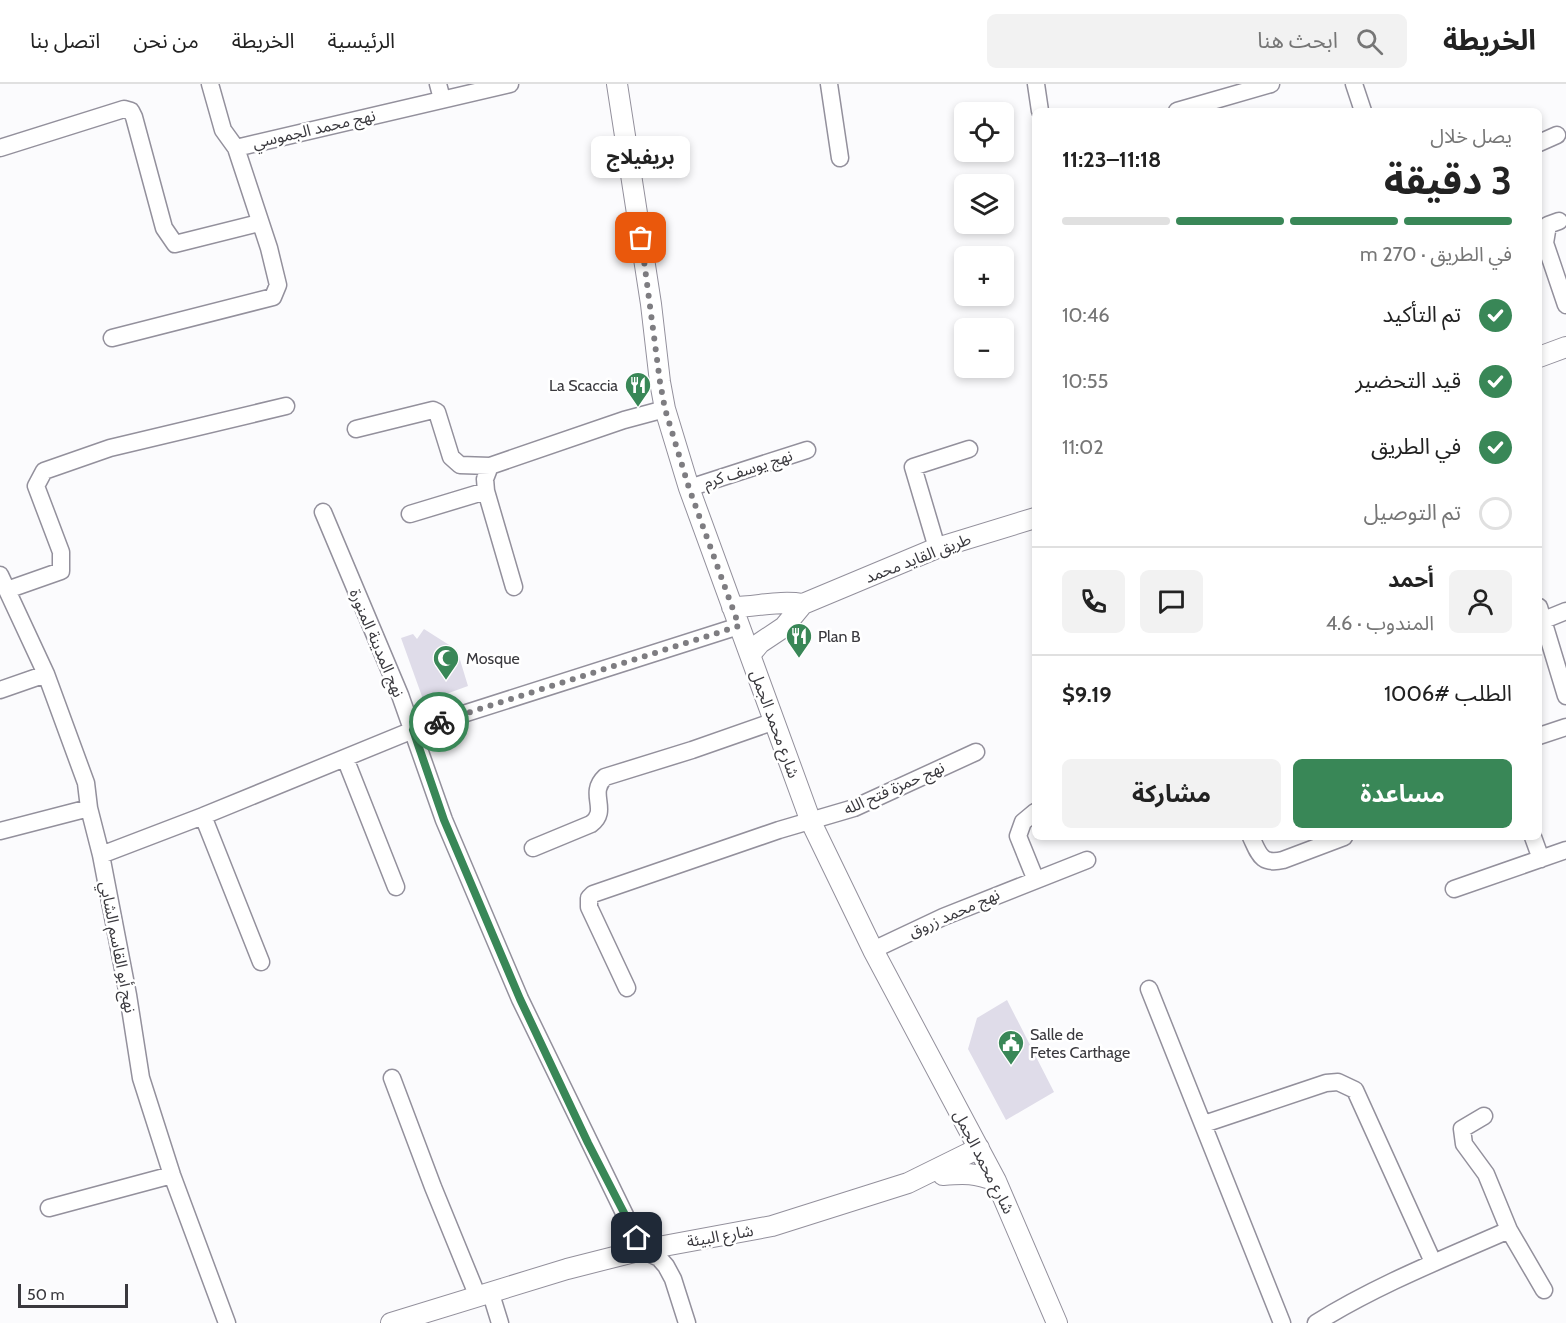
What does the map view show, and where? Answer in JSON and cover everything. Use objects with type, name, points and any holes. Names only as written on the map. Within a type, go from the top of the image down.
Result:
[{"type":"street","points":[[210,84],[223,130],[236,148]]},
{"type":"street","name":"نهج محمد الجموسي","points":[[112,338],[273,297],[278,285],[269,248],[236,148],[440,92],[510,84]]},
{"type":"street","name":"شارع محمد الجمل","points":[[617,84],[651,304],[660,382],[665,409],[689,488],[811,822],[873,950],[996,1181],[1058,1323]]},
{"type":"street","points":[[829,84],[840,158]]},
{"type":"street","points":[[1036,84],[1040,108]]},
{"type":"street","points":[[1187,108],[1271,84]]},
{"type":"street","points":[[1354,84],[1362,108]]},
{"type":"street","points":[[0,148],[124,109],[131,111],[164,228],[175,244],[259,223]]},
{"type":"street","points":[[1542,142],[1557,135]]},
{"type":"street","points":[[1559,221],[1548,225],[1545,243],[1566,305]]},
{"type":"street","points":[[1542,356],[1566,347]]},
{"type":"street","points":[[8,590],[61,571],[61,552],[36,486],[44,471],[110,448],[286,406]]},
{"type":"street","points":[[356,429],[433,410],[437,412],[451,457],[460,465],[489,466],[624,420],[665,409]]},
{"type":"street","points":[[937,548],[913,467],[969,449]]},
{"type":"street","name":"نهج يوسف كرم","points":[[689,488],[807,450]]},
{"type":"street","points":[[489,466],[485,480],[486,491],[514,587]]},
{"type":"street","points":[[410,514],[486,491]]},
{"type":"street","name":"نهج المدينة المنورة","points":[[323,512],[413,730],[444,820],[520,999],[642,1250],[659,1258],[673,1279],[687,1323]]},
{"type":"street","name":"طريق القايد محمد","points":[[750,654],[760,643],[784,627],[803,604],[937,548],[1032,519]]},
{"type":"street","name":"نهج أبو القاسم الشابي","points":[[0,575],[46,674],[86,783],[89,808],[101,855],[128,995],[141,1078],[171,1175],[227,1323]]},
{"type":"street","name":"طريق القايد محمد","points":[[732,607],[789,602],[803,604]]},
{"type":"street","points":[[1566,611],[1542,614],[1566,696]]},
{"type":"street","points":[[101,855],[413,730],[739,626]]},
{"type":"street","points":[[0,690],[46,674]]},
{"type":"street","points":[[533,848],[597,820],[599,811],[596,789],[598,783],[605,777],[775,721]]},
{"type":"street","points":[[1542,735],[1566,727]]},
{"type":"street","name":"نهج حمزة فتح الله","points":[[627,988],[589,907],[589,898],[593,894],[778,830],[854,808],[976,752]]},
{"type":"street","points":[[345,758],[396,887]]},
{"type":"street","points":[[0,831],[89,808]]},
{"type":"street","points":[[1032,814],[1023,822],[1018,836],[1035,878]]},
{"type":"street","points":[[203,816],[261,962]]},
{"type":"street","points":[[1252,840],[1260,856],[1267,861],[1283,860],[1336,840]]},
{"type":"street","points":[[1534,840],[1541,859]]},
{"type":"street","points":[[1454,890],[1566,850]]},
{"type":"street","name":"نهج محمد زروق","points":[[873,950],[1035,878],[1087,860]]},
{"type":"street","points":[[1149,989],[1282,1323]]},
{"type":"street","points":[[392,1078],[433,1187],[484,1295],[500,1323]]},
{"type":"street","points":[[1204,1124],[1326,1083],[1338,1082],[1346,1085],[1354,1090],[1433,1262]]},
{"type":"street","points":[[1484,1116],[1462,1129],[1462,1139],[1486,1174],[1509,1230],[1544,1290]]},
{"type":"street","points":[[940,1172],[960,1134],[963,1119]]},
{"type":"street","name":"شارع البيئة","points":[[391,1323],[567,1269],[642,1250],[772,1226],[940,1172],[981,1153]]},
{"type":"street","points":[[940,1172],[967,1172],[996,1181]]},
{"type":"street","points":[[50,1208],[171,1175]]},
{"type":"street","points":[[1316,1323],[1361,1296],[1509,1230]]},
{"type":"building","points":[[424,629],[457,650],[468,686],[424,702],[401,638],[413,634],[417,639]]},
{"type":"building","points":[[1007,1000],[1054,1092],[1006,1120],[968,1049],[977,1018]]},
{"type":"way so far","points":[[439,722],[739,626],[689,488],[665,409],[641,238]]},
{"type":"place","name":"بريفيلاج","points":[[641,238]]},
{"type":"place","name":"La Scaccia","points":[[638,408]]},
{"type":"place","name":"Plan B","points":[[799,659]]},
{"type":"place","name":"Mosque","points":[[446,681]]},
{"type":"place","name":"Salle de Fetes Carthage","points":[[1011,1066]]},
{"type":"route","points":[[439,722],[413,730],[444,820],[520,999],[588,1143],[637,1238]]}]
